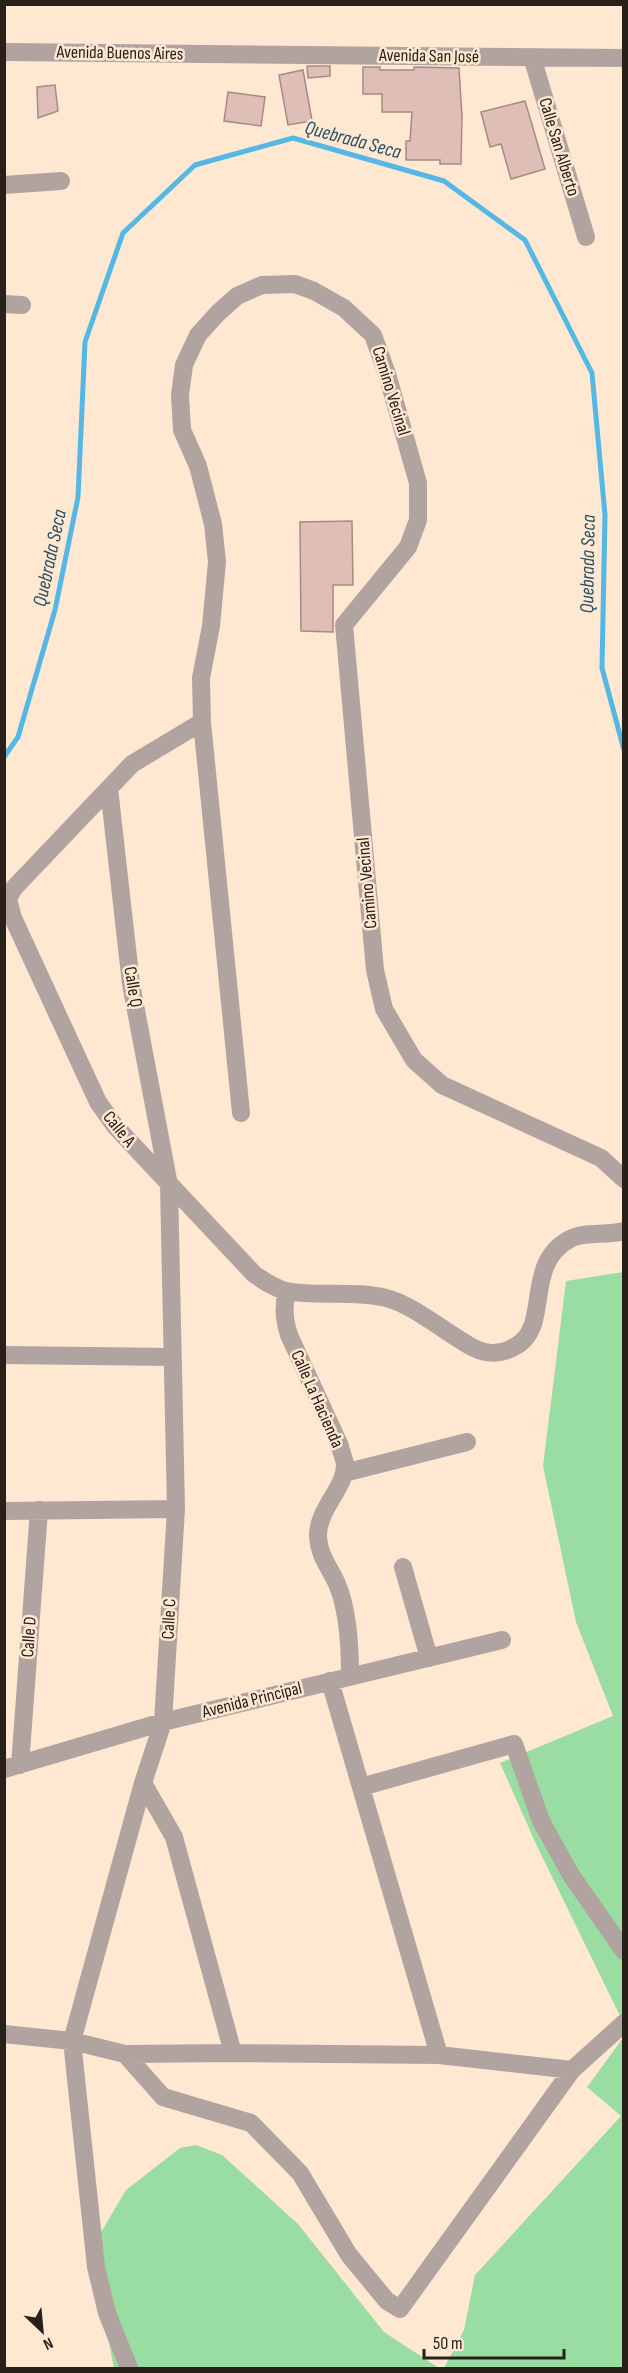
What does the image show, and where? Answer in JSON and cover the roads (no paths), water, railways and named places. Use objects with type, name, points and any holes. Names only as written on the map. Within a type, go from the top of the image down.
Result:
[{"type":"street","name":"Avenida Buenos Aires","points":[[4,52],[235,54]]},
{"type":"street","name":"Avenida San José","points":[[235,54],[624,58]]},
{"type":"street","name":"Calle San Alberto","points":[[532,57],[586,237]]},
{"type":"street","points":[[4,185],[61,181]]},
{"type":"street","name":"Camino Vecinal","points":[[241,1113],[202,722],[201,678],[211,626],[217,562],[210,512],[198,466],[182,430],[180,395],[184,365],[198,335],[237,296],[262,285],[295,284],[344,308],[373,335],[387,374],[418,483],[418,520],[408,547],[344,625],[375,970],[384,1009],[414,1060],[442,1085],[601,1158],[624,1179]]},
{"type":"street","points":[[9,921],[8,898],[14,888],[132,764],[202,722]]},
{"type":"street","name":"Calle Q","points":[[109,788],[131,984],[169,1185]]},
{"type":"street","name":"Calle A","points":[[9,921],[98,1102],[115,1126],[254,1274],[272,1286],[287,1291]]},
{"type":"street","name":"Calle C","points":[[72,2041],[143,1782],[163,1722],[176,1509],[169,1185]]},
{"type":"street","points":[[287,1291],[349,1293],[387,1298],[419,1314],[476,1350],[489,1354],[504,1351],[521,1343],[531,1329],[543,1268],[553,1250],[572,1237],[591,1234],[609,1235],[624,1231]]},
{"type":"street","name":"Calle La Hacienda","points":[[287,1291],[284,1321],[345,1462],[344,1473],[320,1520],[318,1535],[324,1562],[338,1586],[350,1643],[350,1676]]},
{"type":"street","points":[[4,1355],[172,1357]]},
{"type":"street","points":[[344,1473],[467,1442]]},
{"type":"street","points":[[4,1511],[176,1509]]},
{"type":"street","name":"Calle D","points":[[12,1767],[39,1510]]},
{"type":"street","points":[[403,1567],[429,1658]]},
{"type":"street","name":"Avenida Principal","points":[[12,1767],[163,1722],[502,1640]]},
{"type":"street","points":[[330,1681],[439,2055]]},
{"type":"street","points":[[361,1787],[514,1744],[541,1821],[571,1875],[624,1951]]},
{"type":"street","points":[[143,1782],[174,1837],[234,2053]]},
{"type":"street","points":[[125,2054],[163,2097],[251,2123],[300,2173],[350,2255],[387,2301],[400,2309],[572,2070],[624,2023]]},
{"type":"street","points":[[4,2034],[72,2041],[125,2054],[439,2055],[572,2070]]},
{"type":"street","points":[[72,2041],[96,2267],[108,2313],[129,2368]]},
{"type":"waterway","name":"Quebrada Seca","points":[[4,757],[18,737],[55,610],[78,497],[85,342],[123,233],[195,165],[293,138],[444,181],[525,240],[592,373],[605,515],[602,668],[624,750]]}]
